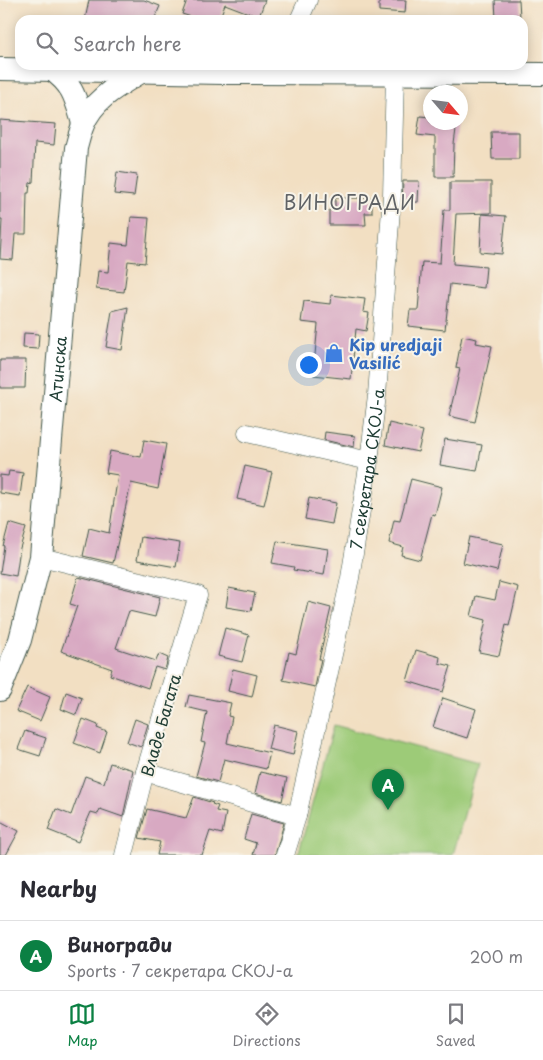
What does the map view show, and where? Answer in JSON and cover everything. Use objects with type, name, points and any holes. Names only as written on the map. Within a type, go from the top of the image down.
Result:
[{"type":"street","points":[[301,15],[308,0]]},
{"type":"street","points":[[0,69],[15,69]]},
{"type":"street","points":[[52,70],[65,80],[75,96],[83,123]]},
{"type":"street","points":[[81,70],[141,72],[232,70]]},
{"type":"street","points":[[298,70],[395,75],[543,74]]},
{"type":"street","name":"Атинска","points":[[0,690],[20,640],[41,557],[76,148],[83,123],[98,102],[108,92],[141,72]]},
{"type":"street","name":"7 секретара СКОЈ-а","points":[[285,855],[297,816],[350,578],[369,461],[377,394],[392,196],[395,75]]},
{"type":"street","points":[[247,433],[369,461]]},
{"type":"street","name":"Владе Багата","points":[[41,557],[198,595],[145,772],[124,855]]},
{"type":"street","points":[[145,772],[297,816]]},
{"type":"green space","points":[[334,725],[478,764],[453,855],[298,855]]},
{"type":"building","points":[[89,0],[144,0],[160,6],[156,15],[86,15]]},
{"type":"building","points":[[187,0],[265,0],[260,15],[254,15],[225,4],[221,15],[182,14]]},
{"type":"building","points":[[379,0],[406,0],[405,13],[379,11]]},
{"type":"building","points":[[495,0],[519,0],[520,15],[496,15]]},
{"type":"building","points":[[420,116],[423,116],[423,130],[456,130],[453,177],[435,177],[435,137],[417,135]]},
{"type":"building","points":[[0,120],[56,124],[54,145],[35,143],[33,182],[30,183],[29,193],[27,193],[26,234],[15,234],[13,260],[0,259],[2,219],[0,219]]},
{"type":"building","points":[[491,132],[519,132],[519,159],[492,159]]},
{"type":"building","points":[[117,172],[137,175],[134,196],[114,194]]},
{"type":"building","points":[[403,181],[419,181],[418,202],[402,203]]},
{"type":"building","points":[[450,182],[491,182],[491,213],[456,214],[453,264],[486,267],[484,288],[450,284],[445,330],[408,326],[410,310],[418,310],[422,262],[440,263],[444,210],[450,210]]},
{"type":"building","points":[[335,198],[372,198],[372,213],[365,213],[366,225],[329,225],[329,210],[335,209]]},
{"type":"building","points":[[482,214],[506,216],[502,254],[480,252]]},
{"type":"building","points":[[131,217],[149,218],[145,263],[128,261],[124,292],[96,289],[98,271],[108,272],[111,243],[128,245]]},
{"type":"building","points":[[331,295],[365,299],[363,312],[369,313],[366,331],[356,329],[351,379],[313,375],[318,324],[301,322],[304,301],[330,304]]},
{"type":"building","points":[[128,307],[122,350],[106,347],[112,311]]},
{"type":"building","points":[[24,333],[39,334],[38,349],[23,348]]},
{"type":"building","points":[[462,336],[477,339],[476,343],[492,346],[475,422],[449,416],[460,369],[456,368]]},
{"type":"building","points":[[0,360],[26,360],[25,388],[0,388]]},
{"type":"building","points":[[389,423],[423,431],[418,452],[385,445]]},
{"type":"building","points":[[325,432],[355,436],[354,447],[324,440]]},
{"type":"building","points":[[445,439],[482,445],[477,471],[440,465]]},
{"type":"building","points":[[144,440],[166,444],[158,489],[131,483],[113,563],[83,556],[89,528],[109,533],[118,475],[106,473],[110,451],[141,457]]},
{"type":"building","points":[[245,466],[272,472],[264,505],[237,499]]},
{"type":"building","points":[[9,471],[23,473],[20,496],[0,493],[0,475],[8,476]]},
{"type":"building","points":[[411,479],[442,487],[435,515],[432,514],[420,560],[401,555],[403,547],[389,543],[394,520],[400,521]]},
{"type":"building","points":[[309,498],[336,503],[332,524],[305,519]]},
{"type":"building","points":[[9,523],[26,528],[20,548],[16,576],[0,573],[3,546]]},
{"type":"building","points":[[141,537],[180,543],[176,567],[137,560]]},
{"type":"building","points":[[469,537],[503,544],[497,571],[463,563]]},
{"type":"building","points":[[277,541],[328,549],[324,575],[293,570],[294,567],[272,563]]},
{"type":"building","points":[[78,577],[160,597],[155,617],[129,611],[116,648],[156,661],[159,654],[168,658],[165,670],[155,667],[148,688],[110,675],[112,669],[61,651],[77,606],[70,604]]},
{"type":"building","points":[[499,582],[518,587],[509,626],[506,625],[499,656],[479,652],[486,620],[471,616],[476,596],[495,600]]},
{"type":"building","points":[[229,588],[255,593],[251,611],[226,607]]},
{"type":"building","points":[[308,602],[331,608],[319,659],[321,659],[315,687],[283,680],[289,652],[296,654]]},
{"type":"building","points":[[225,628],[249,635],[242,662],[218,656]]},
{"type":"building","points":[[416,650],[440,657],[439,663],[451,666],[443,692],[407,681]]},
{"type":"building","points":[[233,669],[257,675],[252,697],[228,691]]},
{"type":"building","points":[[27,687],[50,697],[40,721],[16,711]]},
{"type":"building","points":[[66,692],[82,698],[76,715],[61,709]]},
{"type":"building","points":[[189,695],[231,703],[228,716],[232,717],[227,743],[270,753],[266,769],[224,759],[218,782],[196,776],[205,743],[201,742],[207,712],[186,707]]},
{"type":"building","points":[[443,698],[476,709],[467,738],[433,727]]},
{"type":"building","points":[[83,719],[98,725],[97,728],[107,732],[100,753],[74,743]]},
{"type":"building","points":[[135,719],[148,724],[141,747],[127,742]]},
{"type":"building","points":[[274,725],[298,731],[293,755],[268,749]]},
{"type":"building","points":[[25,731],[46,738],[40,756],[18,749]]},
{"type":"building","points":[[110,763],[133,770],[123,817],[100,809],[98,814],[91,812],[78,842],[48,830],[56,809],[71,815],[85,776],[104,783]]},
{"type":"building","points":[[260,772],[287,778],[282,801],[255,793]]},
{"type":"building","points":[[194,797],[213,803],[218,806],[216,811],[226,813],[222,834],[210,831],[202,855],[157,855],[160,842],[139,838],[147,809],[186,818]]},
{"type":"building","points":[[251,814],[284,823],[275,855],[253,855],[256,843],[244,839]]},
{"type":"building","points":[[0,821],[19,831],[6,855],[0,855]]},
{"type":"place","name":"Kip uredjaji Vasilić","points":[[334,353]]},
{"type":"place","name":"Виногради","points":[[388,810]]},
{"type":"district","name":"ВИНОГРАДИ","points":[[350,202]]}]
